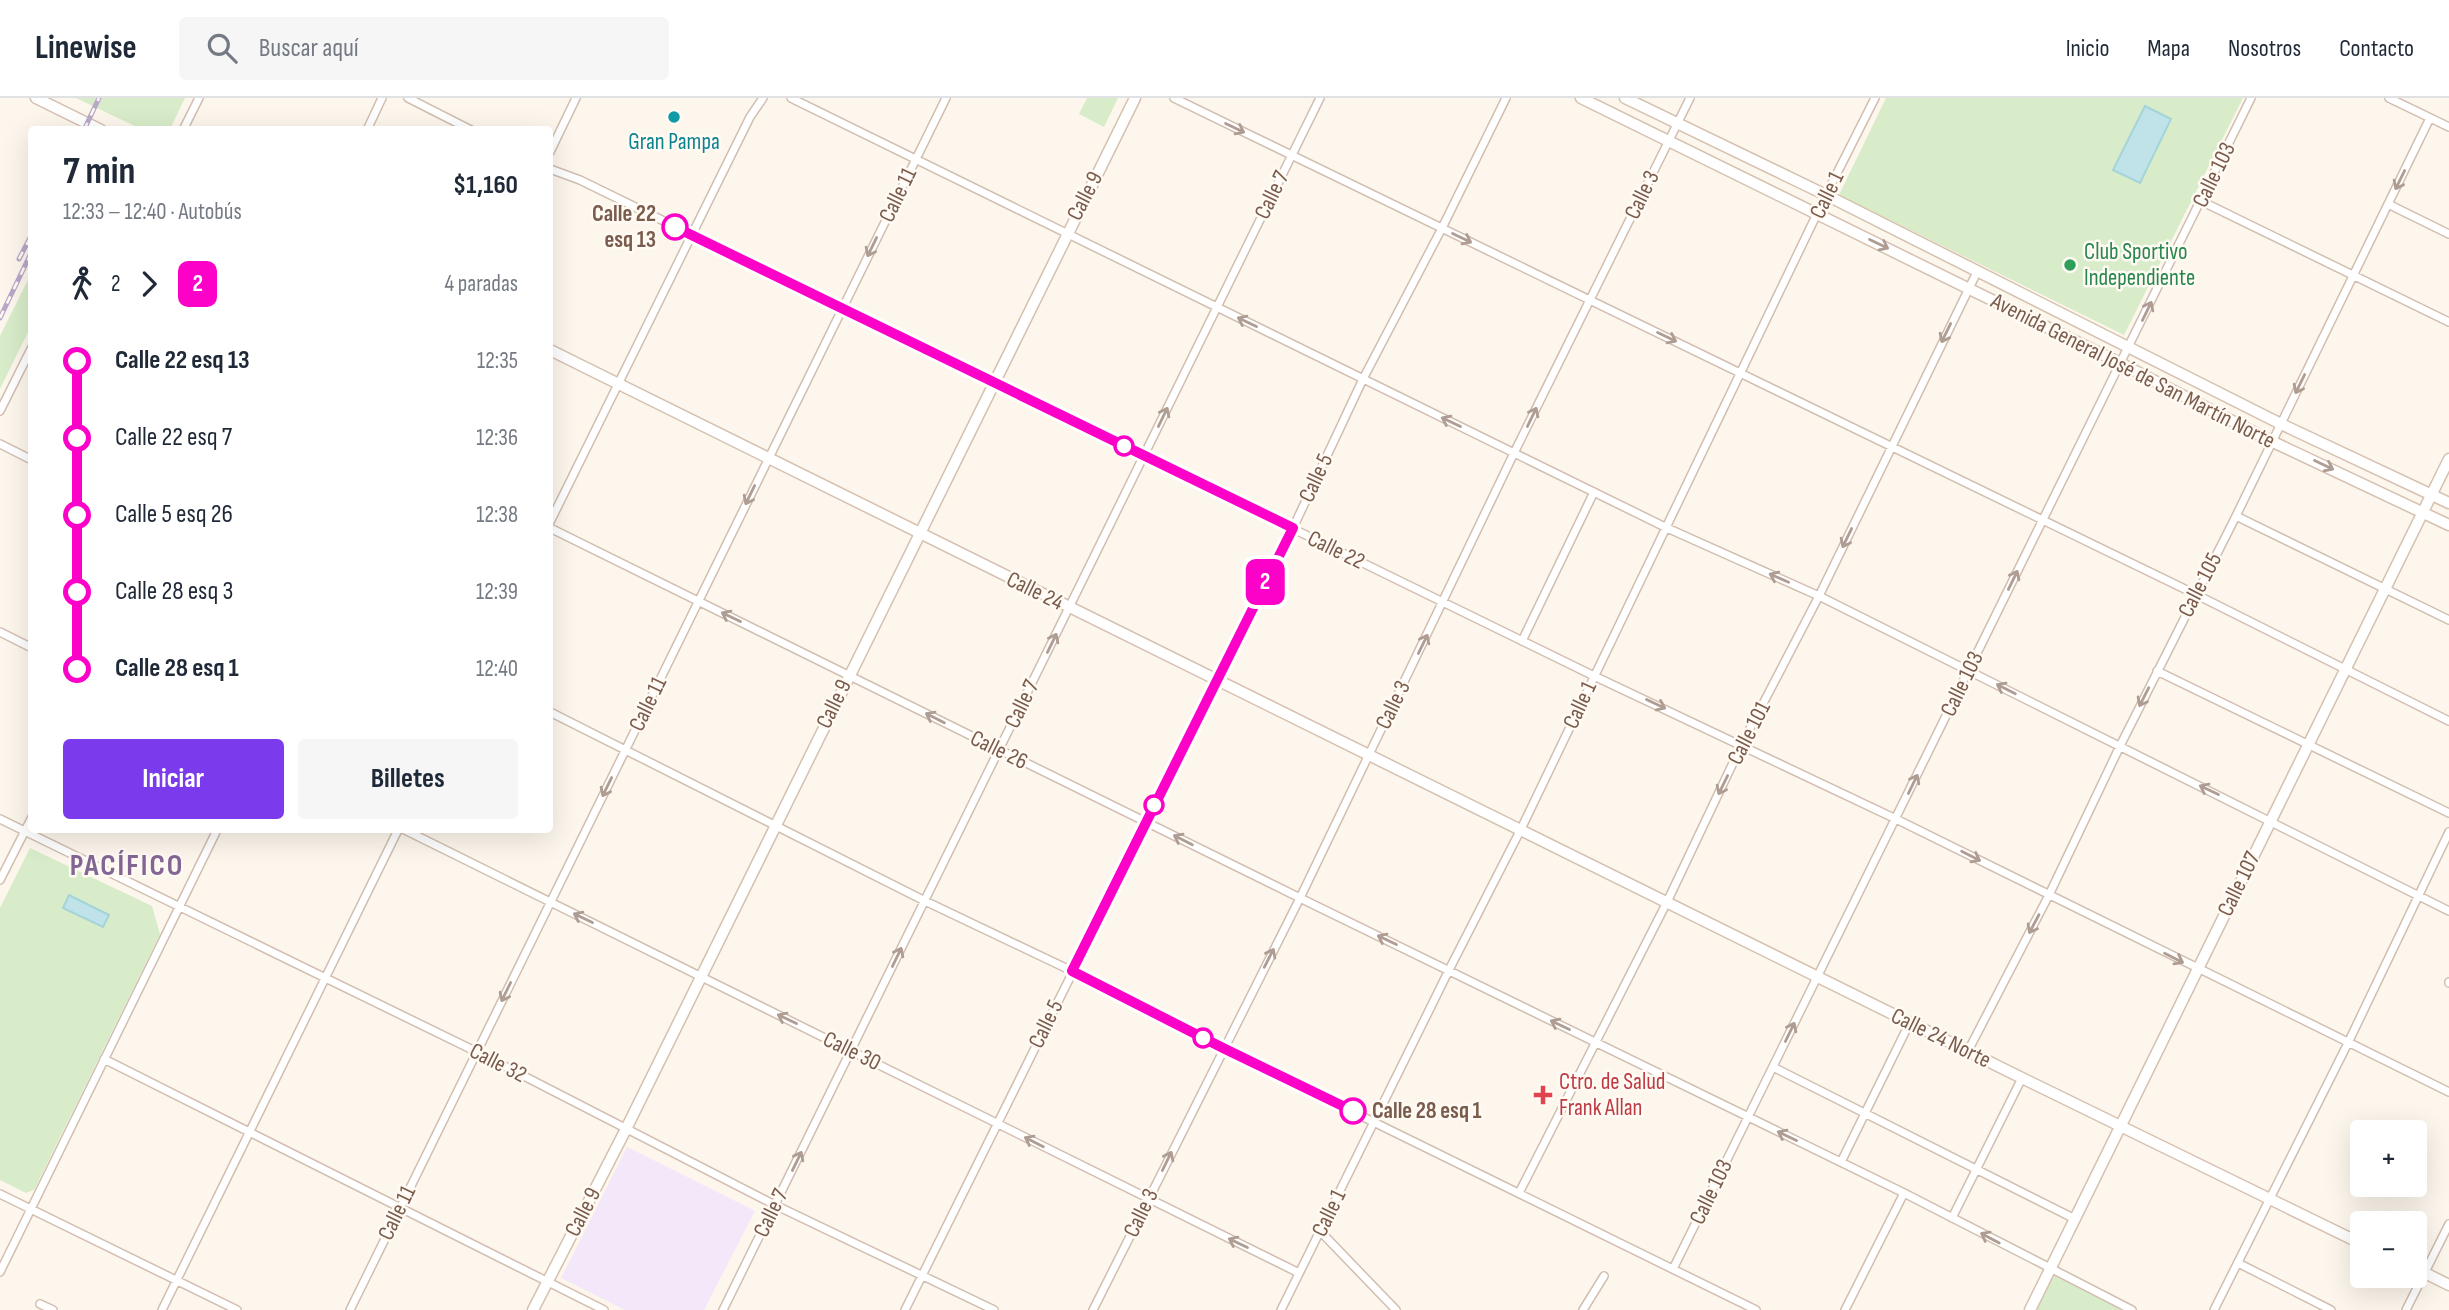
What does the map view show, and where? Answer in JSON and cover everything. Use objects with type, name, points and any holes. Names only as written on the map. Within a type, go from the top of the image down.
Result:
[{"type":"main road","points":[[36,98],[93,126]]},
{"type":"main road","name":"Calle 9","points":[[533,1310],[626,1129],[1066,233],[1135,98]]},
{"type":"main road","name":"Avenida General José de San Martín Norte","points":[[1581,98],[2120,363],[2272,441],[2449,525]]},
{"type":"main road","name":"Avenida General José de San Martín Norte","points":[[1625,98],[1826,195],[2281,424],[2449,503]]},
{"type":"main road","name":"Calle 24","points":[[553,352],[920,535],[1521,829]]},
{"type":"main road","name":"Calle 107","points":[[2030,1310],[2449,459]]},
{"type":"main road","name":"Calle 24 Norte","points":[[1521,829],[2350,1238]]},
{"type":"main road","points":[[2427,1274],[2449,1285]]},
{"type":"street","points":[[185,126],[199,98]]},
{"type":"street","points":[[369,126],[382,98]]},
{"type":"street","points":[[408,98],[463,126]]},
{"type":"street","points":[[553,146],[576,98]]},
{"type":"street","points":[[553,516],[750,117],[763,98]]},
{"type":"street","points":[[791,98],[1667,528],[1819,596],[2449,911]]},
{"type":"street","name":"Calle 11","points":[[350,1310],[946,98]]},
{"type":"street","points":[[1174,98],[2195,594],[2449,721]]},
{"type":"street","name":"Calle 7","points":[[723,1310],[1320,98]]},
{"type":"street","name":"Calle 5","points":[[905,1310],[1293,528],[1363,379],[1506,98]]},
{"type":"street","name":"Calle 3","points":[[1093,1310],[1300,898],[1514,453],[1690,98]]},
{"type":"street","name":"Calle 1","points":[[1281,1310],[1521,829],[1875,98]]},
{"type":"street","name":"Calle 103","points":[[1673,1269],[2252,98]]},
{"type":"street","points":[[2389,98],[2449,127]]},
{"type":"street","name":"Calle 105","points":[[1968,1051],[2049,895],[2430,118]]},
{"type":"street","name":"Calle 22","points":[[553,170],[580,180],[1594,676],[1742,744],[2449,1092]]},
{"type":"street","points":[[2201,201],[2449,322]]},
{"type":"street","points":[[2388,204],[2449,234]]},
{"type":"street","name":"Calle 101","points":[[1519,1193],[1667,902],[1742,744],[1819,596],[1978,272]]},
{"type":"street","points":[[0,411],[28,355]]},
{"type":"street","points":[[0,444],[28,458]]},
{"type":"street","points":[[1522,641],[1594,492]]},
{"type":"street","points":[[2236,516],[2449,620]]},
{"type":"street","name":"Calle 26","points":[[553,529],[1904,1192],[2132,1310]]},
{"type":"street","points":[[0,632],[28,646]]},
{"type":"street","points":[[2157,671],[2449,813]]},
{"type":"street","points":[[553,713],[925,901],[1072,971],[1756,1310]]},
{"type":"street","name":"Calle 32","points":[[0,819],[28,832]]},
{"type":"street","points":[[0,880],[28,824]]},
{"type":"street","points":[[2214,1310],[2449,832]]},
{"type":"street","name":"Calle 32","points":[[31,833],[477,1052],[775,1205],[994,1310]]},
{"type":"street","points":[[0,1272],[215,833]]},
{"type":"street","points":[[162,1310],[397,833]]},
{"type":"street","name":"Calle 30","points":[[411,833],[1299,1273]]},
{"type":"street","points":[[1841,1162],[1910,1022]]},
{"type":"street","points":[[104,1059],[604,1310]]},
{"type":"street","points":[[1773,1067],[2075,1219]]},
{"type":"street","points":[[1952,1218],[2022,1078]]},
{"type":"street","points":[[1844,1310],[1904,1192]]},
{"type":"street","points":[[0,1194],[237,1310]]},
{"type":"street","points":[[2427,1259],[2449,1224]]},
{"type":"street","points":[[1320,1231],[1396,1310]]},
{"type":"street","points":[[2238,1263],[2331,1310]]},
{"type":"street","points":[[1583,1310],[1604,1276]]},
{"type":"street","points":[[2406,1310],[2414,1288]]},
{"type":"street","points":[[40,1304],[53,1310]]},
{"type":"shaded area","points":[[627,1147],[755,1211],[704,1310],[625,1310],[561,1278]]},
{"type":"green space","points":[[76,98],[185,98],[171,126],[135,126]]},
{"type":"green space","points":[[1087,98],[1118,98],[1104,127],[1079,114]]},
{"type":"green space","name":"Club Sportivo Independiente","points":[[1886,98],[2243,98],[2124,335],[1839,195]]},
{"type":"green space","points":[[28,280],[28,332],[0,389],[0,336]]},
{"type":"green space","points":[[30,848],[152,906],[160,934],[34,1190],[26,1193],[0,1180],[0,908]]},
{"type":"green space","points":[[2052,1274],[2125,1310],[2035,1310]]},
{"type":"water","points":[[2145,106],[2171,119],[2140,183],[2113,170]]},
{"type":"water","points":[[69,895],[109,915],[103,927],[63,908]]},
{"type":"railway","points":[[86,126],[99,98]]},
{"type":"railway","points":[[19,259],[28,242]]},
{"type":"railway","points":[[0,318],[28,259]]},
{"type":"bus line","name":"2","points":[[675,227],[1293,528],[1072,971],[1353,1111]]},
{"type":"place","name":"Gran Pampa","points":[[674,117]]},
{"type":"place","name":"Calle 22 esq 13","points":[[675,227]]},
{"type":"place","name":"Club Sportivo Independiente","points":[[2070,265]]},
{"type":"place","name":"Ctro. de Salud Frank Allan","points":[[1543,1095]]},
{"type":"place","name":"Calle 28 esq 1","points":[[1353,1111]]},
{"type":"district","name":"PACÍFICO","points":[[127,866]]}]
